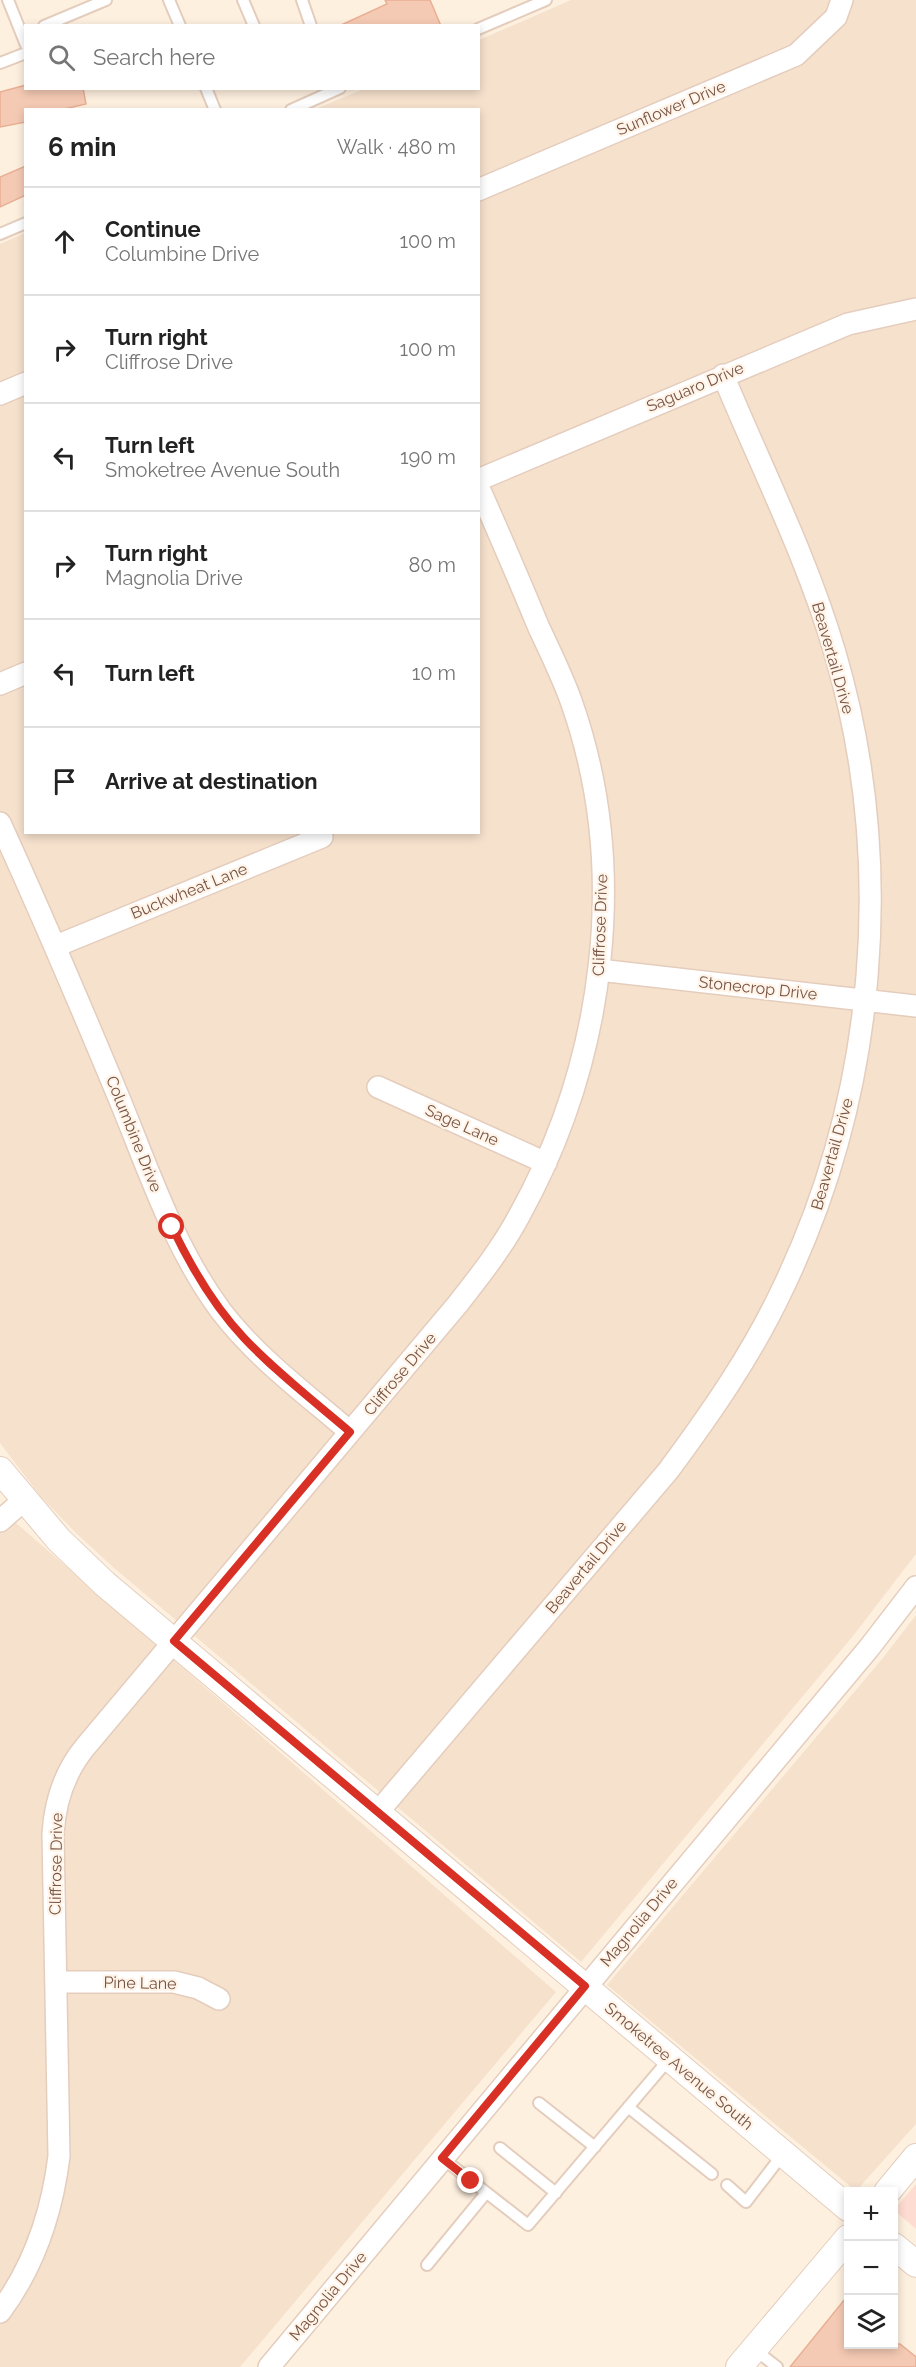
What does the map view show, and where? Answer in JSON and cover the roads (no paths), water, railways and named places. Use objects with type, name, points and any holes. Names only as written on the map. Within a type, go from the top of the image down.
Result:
[{"type":"street","name":"Sunflower Drive","points":[[480,189],[796,55],[836,16],[842,0]]},
{"type":"street","name":"Saguaro Drive","points":[[480,479],[848,324],[916,309]]},
{"type":"street","name":"Beavertail Drive","points":[[378,1812],[668,1472],[711,1414],[750,1352],[783,1288],[812,1222],[828,1173],[852,1083],[865,1000],[870,939],[870,867],[864,795],[852,723],[835,653],[812,584],[723,375]]},
{"type":"street","points":[[0,394],[24,384]]},
{"type":"street","name":"Cliffrose Drive","points":[[0,2312],[21,2280],[33,2256],[46,2224],[56,2182],[60,2129],[54,1828],[62,1787],[79,1755],[457,1305],[489,1263],[518,1218],[546,1163],[564,1120],[580,1069],[592,1017],[599,970],[603,910],[602,856],[596,803],[585,750],[570,699],[480,491]]},
{"type":"street","points":[[0,684],[24,674]]},
{"type":"street","name":"Columbine Drive","points":[[0,823],[56,946],[172,1227],[203,1285],[222,1312],[267,1361],[350,1432]]},
{"type":"street","name":"Buckwheat Lane","points":[[56,946],[322,837]]},
{"type":"street","name":"Stonecrop Drive","points":[[599,970],[916,1006]]},
{"type":"street","name":"Sage Lane","points":[[378,1087],[546,1163]]},
{"type":"street","name":"Smoketree Avenue South","points":[[0,1470],[59,1540],[105,1584],[844,2204]]},
{"type":"street","points":[[0,1521],[24,1500]]},
{"type":"street","name":"Magnolia Drive","points":[[268,2367],[869,1648],[916,1587]]},
{"type":"street","name":"Pine Lane","points":[[57,1982],[174,1982],[198,1988],[219,1999]]},
{"type":"street","points":[[891,2187],[916,2157]]},
{"type":"street","points":[[746,2358],[846,2241]]},
{"type":"street","points":[[898,2249],[916,2264]]},
{"type":"lane","points":[[8,0],[24,38]]},
{"type":"lane","points":[[49,24],[106,0]]},
{"type":"lane","points":[[169,0],[179,24]]},
{"type":"lane","points":[[243,0],[253,24]]},
{"type":"lane","points":[[302,0],[310,24]]},
{"type":"lane","points":[[480,28],[546,0]]},
{"type":"lane","points":[[0,63],[24,54]]},
{"type":"lane","points":[[207,90],[214,108]]},
{"type":"lane","points":[[295,108],[336,90]]},
{"type":"lane","points":[[0,234],[24,224]]},
{"type":"lane","points":[[442,2158],[528,2225],[670,2058]]},
{"type":"lane","points":[[539,2103],[595,2147]]},
{"type":"lane","points":[[628,2107],[712,2174]]},
{"type":"lane","points":[[500,2148],[556,2193]]},
{"type":"lane","points":[[726,2185],[746,2202],[784,2153]]},
{"type":"lane","points":[[427,2265],[486,2193]]},
{"type":"lane","points":[[746,2358],[777,2367]]}]
